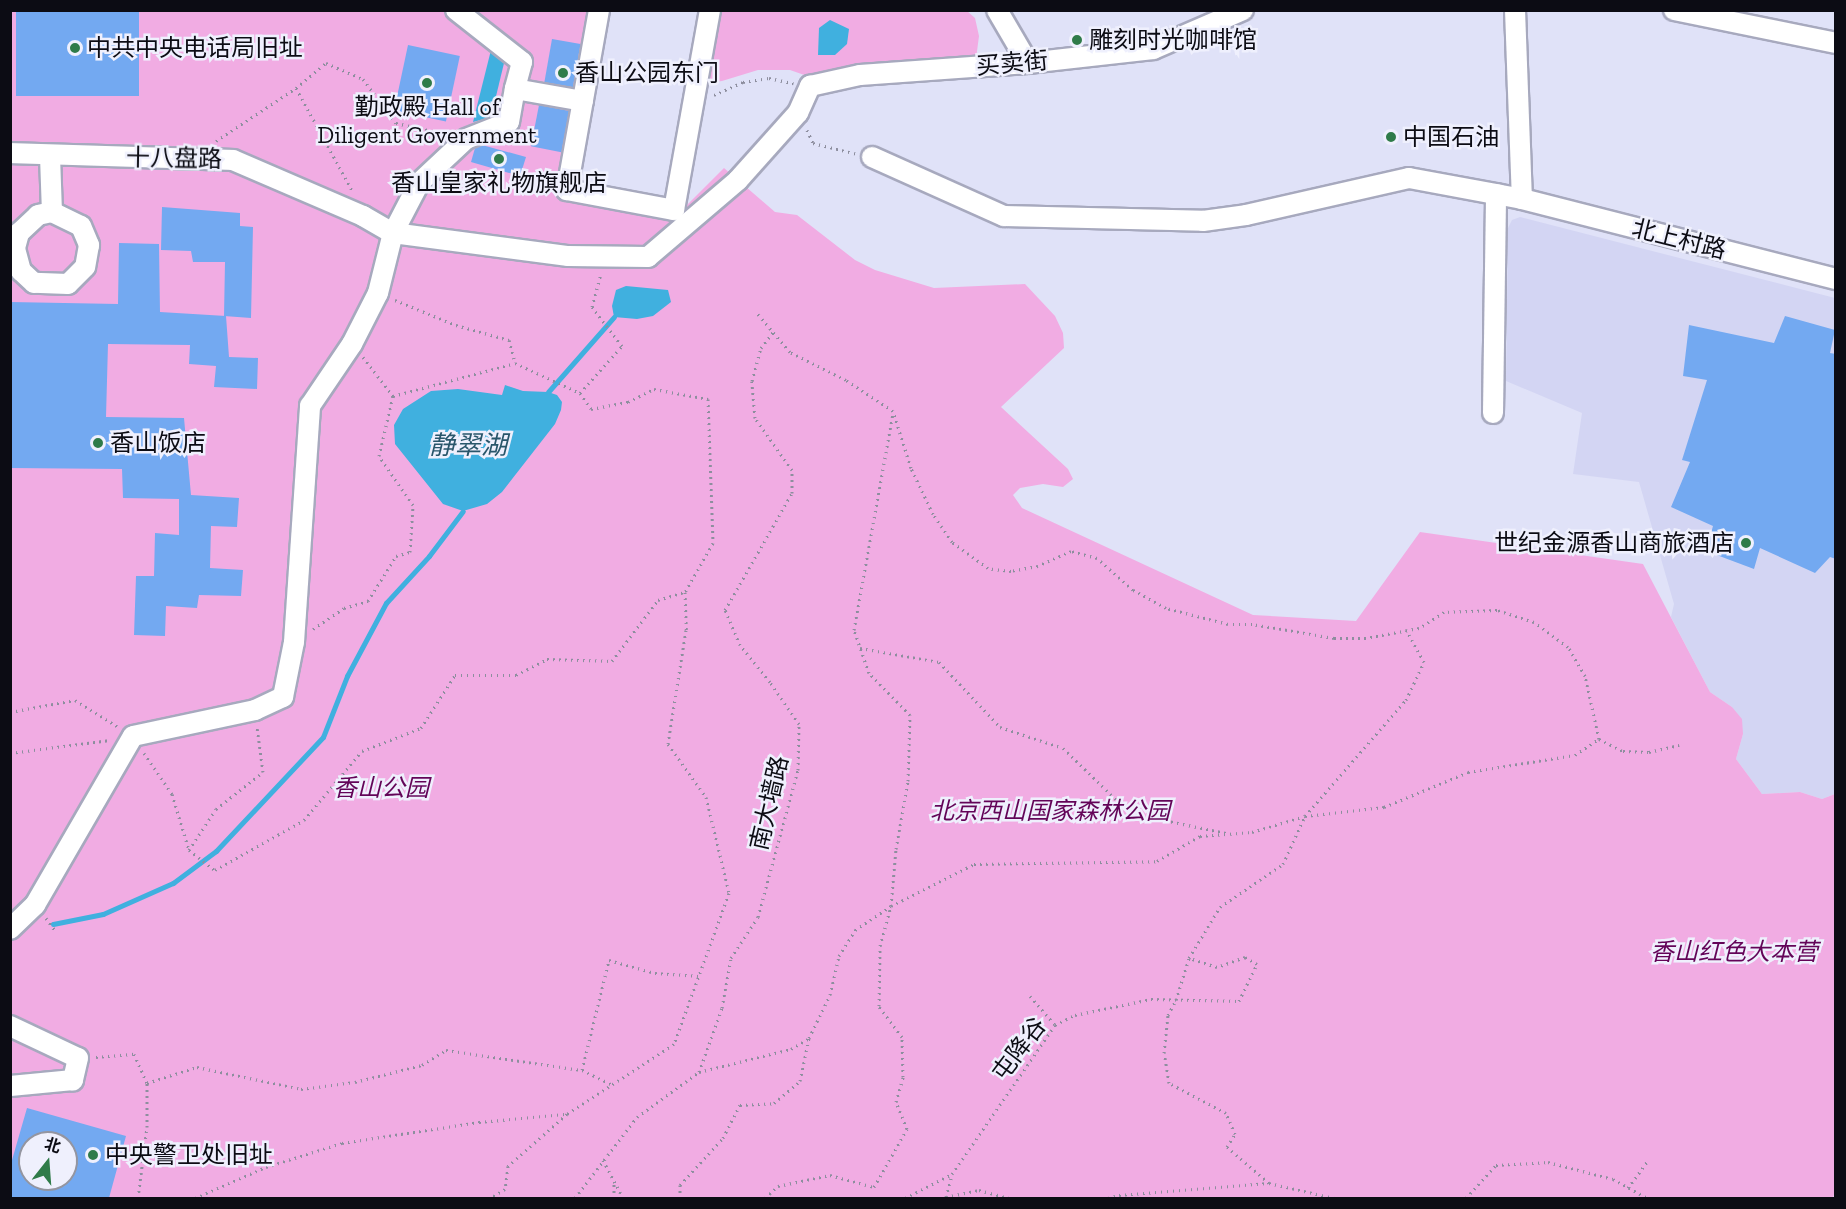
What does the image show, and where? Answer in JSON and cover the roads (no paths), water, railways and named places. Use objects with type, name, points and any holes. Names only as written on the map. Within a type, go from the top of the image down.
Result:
[{"type":"street","points":[[10,929],[35,905],[133,736],[255,710],[283,697],[294,642],[310,406],[352,344],[378,293],[393,233],[418,183],[466,139],[509,122],[522,62],[456,10]]},
{"type":"street","points":[[599,10],[567,190],[674,210],[710,10]]},
{"type":"street","points":[[997,10],[1028,63]]},
{"type":"street","name":"买卖街","points":[[393,233],[568,256],[605,259],[648,256],[738,180],[798,113],[810,86],[860,75],[1028,63],[1153,49],[1243,10]]},
{"type":"street","points":[[1515,10],[1522,199]]},
{"type":"street","points":[[1674,10],[1836,43]]},
{"type":"street","points":[[515,89],[583,101]]},
{"type":"street","name":"十八盘路","points":[[10,153],[233,160],[363,216],[393,233]]},
{"type":"street","points":[[50,156],[52,212]]},
{"type":"street","name":"北上村路","points":[[872,157],[1004,216],[1203,221],[1246,215],[1409,178],[1522,199],[1836,279]]},
{"type":"street","points":[[1493,413],[1496,194]]},
{"type":"street","points":[[10,1026],[78,1058],[73,1080],[10,1086]]},
{"type":"water","points":[[830,20],[849,29],[847,44],[835,55],[818,55],[819,28]]},
{"type":"water","points":[[492,46],[505,59],[491,117],[473,122]]},
{"type":"water","points":[[626,286],[668,290],[671,302],[653,316],[637,319],[614,317],[612,306],[616,290]]},
{"type":"water","name":"静翠湖","points":[[505,385],[523,391],[548,392],[557,395],[562,402],[555,424],[502,492],[487,504],[463,511],[443,504],[395,444],[394,425],[403,409],[431,391],[458,389],[502,395]]},
{"type":"waterway","points":[[548,392],[614,317]]},
{"type":"waterway","points":[[53,924],[103,914],[173,883],[216,851],[323,737],[347,676],[386,603],[429,556],[463,511]]},
{"type":"place","name":"雕刻时光咖啡馆","points":[[1077,40]]},
{"type":"place","name":"中共中央电话局旧址","points":[[75,48]]},
{"type":"place","name":"香山公园东门","points":[[563,73]]},
{"type":"place","name":"勤政殿 Hall of Diligent Government","points":[[427,83]]},
{"type":"place","name":"中国石油","points":[[1391,137]]},
{"type":"place","name":"香山皇家礼物旗舰店","points":[[499,159]]},
{"type":"place","name":"香山饭店","points":[[98,443]]},
{"type":"place","name":"世纪金源香山商旅酒店","points":[[1746,543]]},
{"type":"place","name":"中央警卫处旧址","points":[[93,1155]]},
{"type":"park label","name":"香山公园","points":[[381,788]]},
{"type":"park label","name":"北京西山国家森林公园","points":[[1050,811]]},
{"type":"park label","name":"香山红色大本营","points":[[1734,952]]}]
